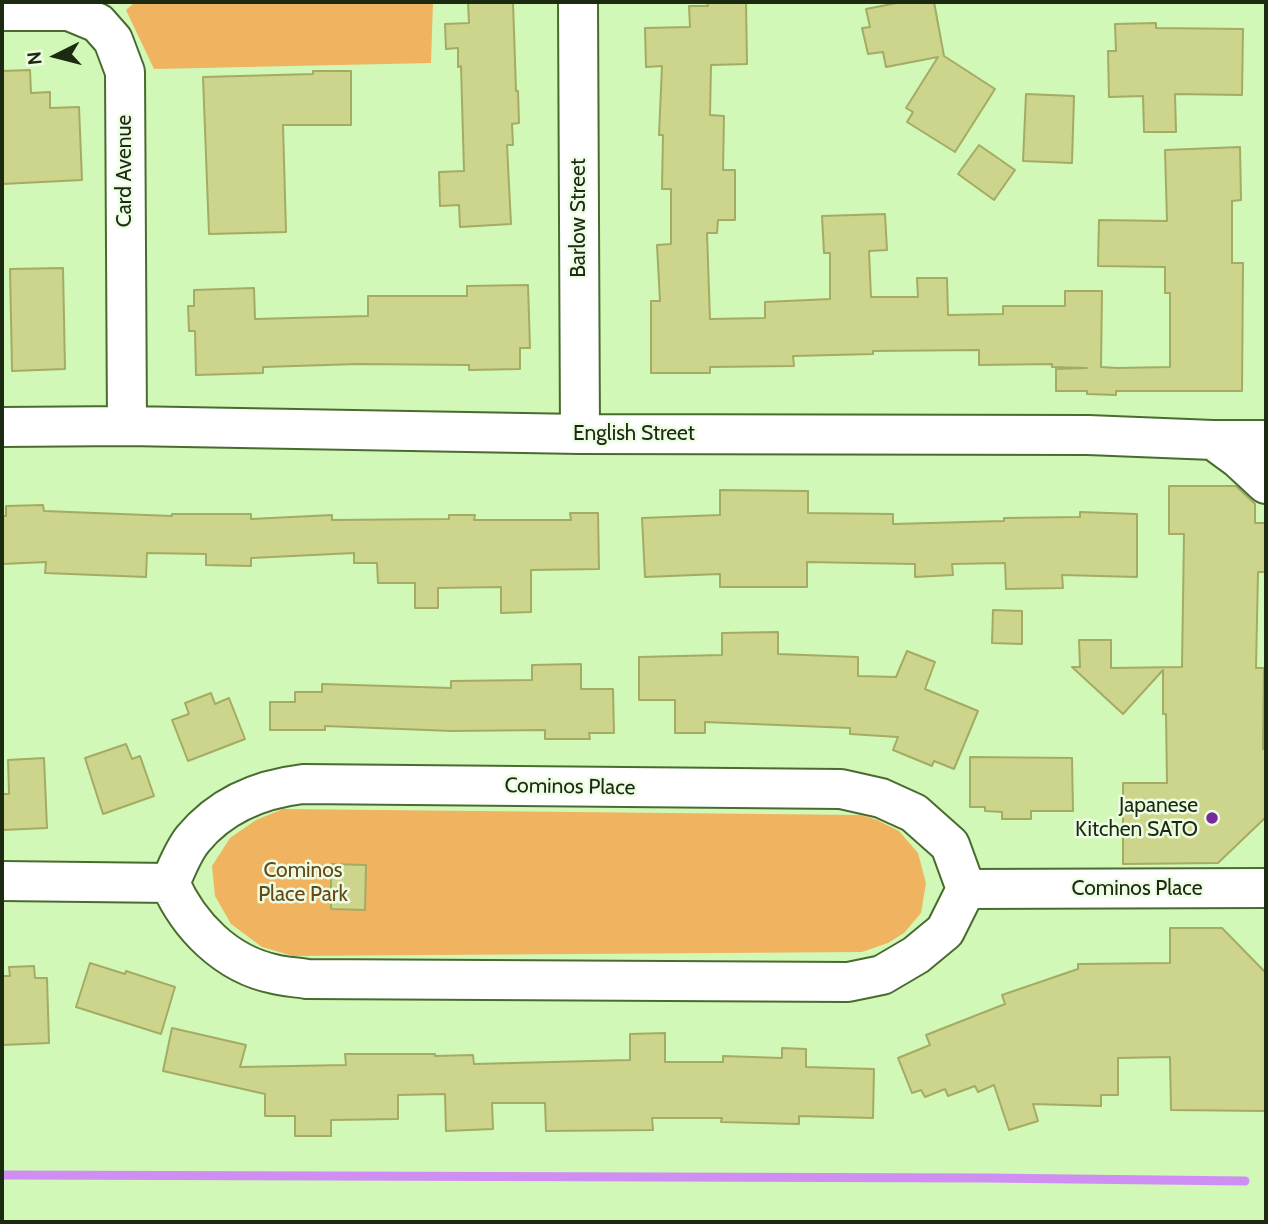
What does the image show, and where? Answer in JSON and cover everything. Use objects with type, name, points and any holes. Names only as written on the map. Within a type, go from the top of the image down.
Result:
[{"type":"street","name":"Barlow Street","points":[[578,2],[580,434]]},
{"type":"street","name":"Card Avenue","points":[[2,11],[69,11],[97,23],[113,40],[125,72],[127,426]]},
{"type":"street","name":"English Street","points":[[2,427],[127,426],[580,434],[1088,435],[1266,440]]},
{"type":"street","points":[[1213,440],[1266,484]]},
{"type":"street","name":"Cominos Place","points":[[170,883],[192,840],[215,817],[249,797],[279,787],[331,784],[841,789],[881,798],[914,813],[950,845],[966,889],[1266,888]]},
{"type":"street","points":[[2,881],[170,883],[178,901],[198,929],[217,946],[245,965],[273,974],[307,979],[848,982],[882,975],[916,955],[945,932],[966,889]]},
{"type":"green space","points":[[135,2],[433,2],[431,63],[154,69],[126,10]]},
{"type":"green space","name":"Cominos Place Park","points":[[283,809],[861,815],[899,831],[918,853],[926,883],[921,913],[904,933],[888,943],[862,952],[293,956],[262,947],[231,924],[215,896],[212,866],[230,838],[256,820]]},
{"type":"building","points":[[468,2],[513,2],[519,123],[512,124],[513,145],[507,145],[511,224],[460,227],[459,205],[440,206],[439,172],[464,171],[461,66],[458,67],[458,48],[446,49],[445,24],[469,23]]},
{"type":"building","points":[[707,2],[746,2],[747,64],[711,65],[710,115],[724,116],[723,170],[735,170],[735,220],[718,220],[717,233],[707,233],[710,319],[765,318],[765,302],[830,299],[830,253],[824,253],[822,216],[885,214],[887,250],[869,251],[871,297],[918,297],[917,278],[947,278],[948,315],[1003,314],[1003,306],[1065,306],[1065,291],[1102,291],[1101,367],[1170,367],[1170,293],[1165,293],[1165,267],[1098,266],[1099,220],[1167,221],[1165,150],[1240,147],[1241,200],[1232,201],[1232,263],[1243,263],[1242,391],[1116,391],[1116,395],[1056,391],[1056,369],[1087,368],[1052,367],[1052,364],[979,365],[979,350],[873,351],[873,354],[793,356],[794,366],[710,367],[710,373],[651,373],[651,301],[660,301],[657,245],[671,244],[671,189],[662,189],[663,135],[659,135],[662,66],[646,67],[645,28],[690,27],[689,6],[708,6]]},
{"type":"building","points":[[902,2],[934,2],[944,56],[995,89],[955,152],[907,122],[913,112],[906,108],[938,57],[886,67],[883,52],[868,54],[862,28],[870,27],[866,9]]},
{"type":"building","points":[[1156,23],[1156,28],[1243,29],[1242,95],[1175,94],[1176,132],[1144,132],[1143,96],[1109,97],[1108,51],[1116,51],[1115,24]]},
{"type":"building","points":[[30,70],[31,93],[50,92],[50,108],[79,107],[82,180],[2,184],[2,71]]},
{"type":"building","points":[[313,71],[351,71],[351,125],[283,125],[286,232],[209,234],[203,77],[313,74]]},
{"type":"building","points":[[1026,94],[1074,96],[1072,163],[1023,161]]},
{"type":"building","points":[[979,145],[1015,170],[994,200],[958,174]]},
{"type":"building","points":[[63,268],[65,369],[12,371],[10,269]]},
{"type":"building","points":[[528,285],[530,348],[520,348],[520,369],[469,370],[469,365],[358,364],[263,367],[263,373],[196,375],[195,331],[189,331],[188,306],[194,306],[194,290],[254,288],[255,319],[368,316],[368,296],[467,296],[467,286]]},
{"type":"building","points":[[1169,486],[1236,486],[1255,504],[1255,523],[1266,523],[1266,572],[1258,572],[1256,668],[1264,668],[1266,817],[1218,863],[1123,864],[1123,783],[1167,783],[1163,670],[1123,714],[1072,667],[1080,667],[1079,640],[1111,640],[1111,668],[1182,667],[1184,534],[1169,534]]},
{"type":"building","points":[[720,490],[808,491],[808,513],[893,514],[893,524],[1080,517],[1080,512],[1137,514],[1137,577],[1062,575],[1063,588],[1006,589],[1005,563],[952,564],[953,575],[915,577],[915,564],[807,562],[807,587],[720,587],[720,574],[645,577],[642,518],[720,515]]},
{"type":"building","points":[[43,505],[44,511],[172,516],[251,514],[251,519],[332,515],[332,520],[449,519],[449,515],[475,515],[474,520],[571,520],[570,513],[598,513],[599,569],[531,570],[531,612],[501,613],[501,587],[438,588],[438,608],[415,608],[415,583],[378,583],[377,563],[354,563],[354,553],[251,558],[251,566],[206,565],[206,554],[147,553],[146,577],[45,573],[46,562],[2,564],[2,516],[6,516],[6,506]]},
{"type":"building","points":[[993,610],[1022,611],[1022,644],[992,643]]},
{"type":"building","points":[[778,632],[778,654],[858,657],[858,676],[896,677],[907,651],[935,662],[925,689],[978,711],[954,769],[934,761],[932,766],[893,750],[898,737],[850,734],[850,728],[705,722],[705,733],[675,733],[675,700],[639,700],[639,657],[722,655],[722,633]]},
{"type":"building","points":[[581,664],[581,689],[613,689],[614,733],[589,733],[590,739],[545,739],[545,730],[452,731],[325,726],[325,730],[270,730],[270,702],[295,702],[295,692],[322,692],[322,684],[451,688],[451,681],[532,680],[532,665]]},
{"type":"building","points":[[211,693],[215,704],[229,698],[245,739],[188,761],[172,720],[189,714],[185,703]]},
{"type":"building","points":[[126,744],[132,759],[140,756],[154,796],[103,814],[85,758]]},
{"type":"building","points":[[970,757],[1072,758],[1073,811],[1031,811],[1031,819],[1002,819],[1002,812],[985,811],[985,807],[970,807]]},
{"type":"building","points":[[44,758],[47,828],[2,830],[2,794],[9,794],[8,760]]},
{"type":"building","points":[[331,864],[366,865],[365,910],[331,909]]},
{"type":"building","points":[[1170,928],[1222,928],[1266,973],[1266,1111],[1171,1110],[1170,1057],[1118,1058],[1118,1095],[1101,1095],[1101,1106],[1033,1104],[1038,1121],[1009,1130],[994,1085],[978,1092],[975,1086],[948,1096],[945,1089],[925,1097],[921,1090],[912,1093],[898,1058],[930,1045],[926,1035],[1005,1004],[1002,995],[1078,969],[1078,964],[1170,963]]},
{"type":"building","points":[[90,963],[175,987],[161,1034],[76,1007]]},
{"type":"building","points":[[34,966],[35,978],[47,978],[49,1043],[2,1045],[2,976],[10,976],[9,967]]},
{"type":"building","points":[[172,1028],[246,1045],[240,1067],[346,1065],[345,1054],[473,1055],[474,1064],[630,1060],[630,1034],[665,1033],[665,1062],[723,1062],[723,1056],[782,1058],[782,1048],[806,1049],[806,1067],[874,1069],[873,1118],[799,1116],[799,1124],[721,1122],[722,1118],[652,1118],[653,1130],[546,1131],[545,1103],[492,1103],[493,1129],[446,1131],[445,1094],[398,1095],[398,1119],[331,1120],[331,1136],[295,1136],[295,1116],[265,1116],[265,1094],[163,1071]]},
{"type":"waterway","points":[[2,1175],[1245,1181]]},
{"type":"place","name":"Japanese Kitchen SATO","points":[[1212,818]]}]
